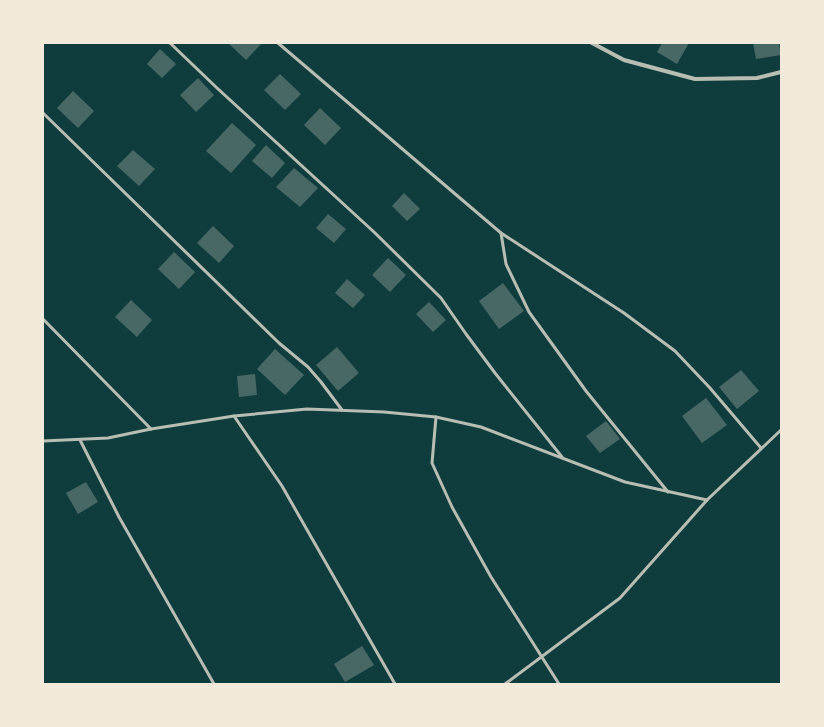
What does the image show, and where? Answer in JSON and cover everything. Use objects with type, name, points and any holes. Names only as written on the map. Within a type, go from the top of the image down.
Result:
[{"type":"street","points":[[592,43],[624,60],[695,79],[757,78],[781,72]]},
{"type":"lane","points":[[170,43],[374,232],[441,298],[495,373],[563,458]]},
{"type":"lane","points":[[278,43],[501,233],[624,313],[676,351],[761,448]]},
{"type":"lane","points":[[43,113],[279,342],[308,367],[342,410]]},
{"type":"lane","points":[[501,233],[506,264],[529,312],[586,391],[668,492]]},
{"type":"lane","points":[[43,319],[151,428]]},
{"type":"lane","points":[[43,441],[108,438],[151,428],[234,416],[307,409],[436,417],[481,427],[603,475],[625,482],[707,500]]},
{"type":"lane","points":[[234,416],[282,486],[395,684]]},
{"type":"lane","points":[[436,417],[432,463],[446,495],[490,577],[559,684]]},
{"type":"lane","points":[[505,684],[620,598],[707,500],[781,430]]},
{"type":"lane","points":[[80,440],[119,517],[214,684]]},
{"type":"building","points":[[228,43],[262,43],[246,60]]},
{"type":"building","points":[[662,43],[689,43],[677,64],[657,52]]},
{"type":"building","points":[[753,43],[779,43],[781,55],[756,59]]},
{"type":"building","points":[[160,49],[176,64],[162,78],[147,64]]},
{"type":"building","points":[[280,74],[301,94],[285,110],[264,90]]},
{"type":"building","points":[[198,78],[214,95],[196,112],[180,95]]},
{"type":"building","points":[[73,91],[94,111],[78,128],[57,108]]},
{"type":"building","points":[[320,108],[341,128],[325,145],[304,125]]},
{"type":"building","points":[[232,123],[256,145],[231,173],[206,151]]},
{"type":"building","points":[[266,145],[285,163],[272,178],[252,161]]},
{"type":"building","points":[[133,150],[155,169],[139,186],[117,166]]},
{"type":"building","points":[[294,168],[318,188],[300,207],[276,187]]},
{"type":"building","points":[[404,193],[420,209],[407,221],[392,206]]},
{"type":"building","points":[[328,214],[346,229],[334,243],[316,228]]},
{"type":"building","points":[[213,226],[234,246],[219,263],[197,243]]},
{"type":"building","points":[[174,252],[195,272],[179,289],[158,269]]},
{"type":"building","points":[[388,258],[406,275],[390,292],[372,275]]},
{"type":"building","points":[[347,279],[365,295],[353,308],[335,293]]},
{"type":"building","points":[[503,283],[524,311],[499,329],[479,301]]},
{"type":"building","points":[[131,300],[152,320],[137,337],[115,317]]},
{"type":"building","points":[[429,302],[446,320],[433,332],[416,314]]},
{"type":"building","points":[[337,347],[359,373],[338,391],[316,365]]},
{"type":"building","points":[[275,349],[304,375],[285,395],[257,369]]},
{"type":"building","points":[[741,370],[759,391],[737,409],[719,387]]},
{"type":"building","points":[[255,374],[257,395],[239,397],[237,376]]},
{"type":"building","points":[[706,398],[727,425],[702,443],[682,416]]},
{"type":"building","points":[[606,421],[620,439],[600,453],[586,436]]},
{"type":"building","points":[[86,482],[98,502],[78,514],[66,493]]},
{"type":"building","points":[[362,646],[374,665],[345,682],[334,664]]}]
